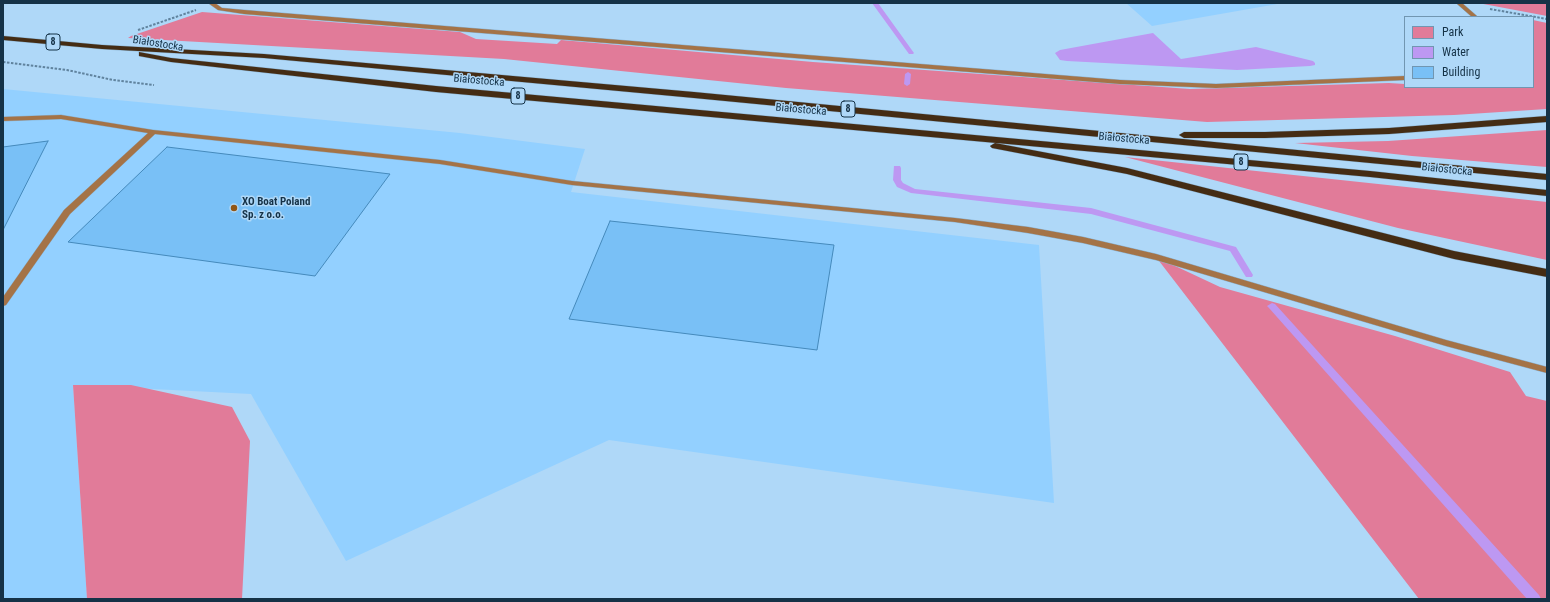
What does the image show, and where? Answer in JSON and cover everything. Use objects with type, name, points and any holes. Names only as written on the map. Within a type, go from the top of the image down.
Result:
[{"type":"highway","name":"Białostocka","points":[[3,38],[102,47],[264,56],[1121,135],[1547,177]]},
{"type":"highway","name":"Białostocka","points":[[102,47],[171,60],[436,89],[1370,174],[1547,193]]},
{"type":"highway","points":[[1121,135],[1265,136],[1547,120]]},
{"type":"highway","points":[[934,134],[1127,171],[1454,255],[1547,273]]},
{"type":"lane","points":[[1459,3],[1474,16]]},
{"type":"lane","points":[[212,4],[220,8],[244,12],[1120,82],[1216,86],[1404,78]]},
{"type":"lane","points":[[3,119],[61,117],[153,132],[440,162],[572,183],[954,220],[1028,230],[1083,240],[1156,257],[1439,341],[1547,370]]},
{"type":"lane","points":[[3,303],[67,212],[153,132]]},
{"type":"path","points":[[133,31],[212,4]]},
{"type":"path","points":[[1464,7],[1479,7],[1530,16]]},
{"type":"path","points":[[1534,17],[1547,19]]},
{"type":"path","points":[[3,62],[67,70],[113,80],[154,85]]},
{"type":"shaded area","points":[[1126,3],[1283,3],[1152,26]]},
{"type":"shaded area","points":[[3,89],[460,133],[585,149],[571,192],[1039,245],[1054,503],[609,440],[346,561],[251,394],[73,385],[87,599],[3,599]]},
{"type":"green space","points":[[1478,3],[1547,3],[1547,16]]},
{"type":"green space","points":[[202,12],[460,32],[476,39],[557,44],[561,40],[813,62],[1190,89],[1389,83],[1404,84],[1404,88],[1534,88],[1534,20],[1547,23],[1547,109],[1454,115],[1207,122],[786,88],[504,59],[128,38]]},
{"type":"green space","points":[[1547,130],[1547,167],[1412,156],[1295,143],[1388,141]]},
{"type":"green space","points":[[1125,157],[1547,202],[1547,260],[1398,228]]},
{"type":"green space","points":[[1156,257],[1220,287],[1395,336],[1510,372],[1526,396],[1547,401],[1547,599],[1419,599]]},
{"type":"green space","points":[[73,385],[131,385],[232,407],[250,441],[242,599],[87,599]]},
{"type":"water","points":[[1153,33],[1181,59],[1256,47],[1313,61],[1315,65],[1237,70],[1067,61],[1060,60],[1055,53],[1060,50]]},
{"type":"building","points":[[48,141],[3,230],[3,147]]},
{"type":"building","name":"XO Boat Poland Sp. z o.o.","points":[[167,147],[390,174],[315,276],[68,242]]},
{"type":"building","points":[[610,221],[834,245],[817,350],[569,319]]},
{"type":"waterway","points":[[875,3],[911,53]]},
{"type":"waterway","points":[[907,84],[908,74]]},
{"type":"waterway","points":[[897,168],[897,180],[900,185],[914,191],[1091,211],[1233,249],[1249,275]]},
{"type":"waterway","points":[[1272,306],[1535,599]]},
{"type":"place","name":"XO Boat Poland Sp. z o.o.","points":[[234,208]]}]
